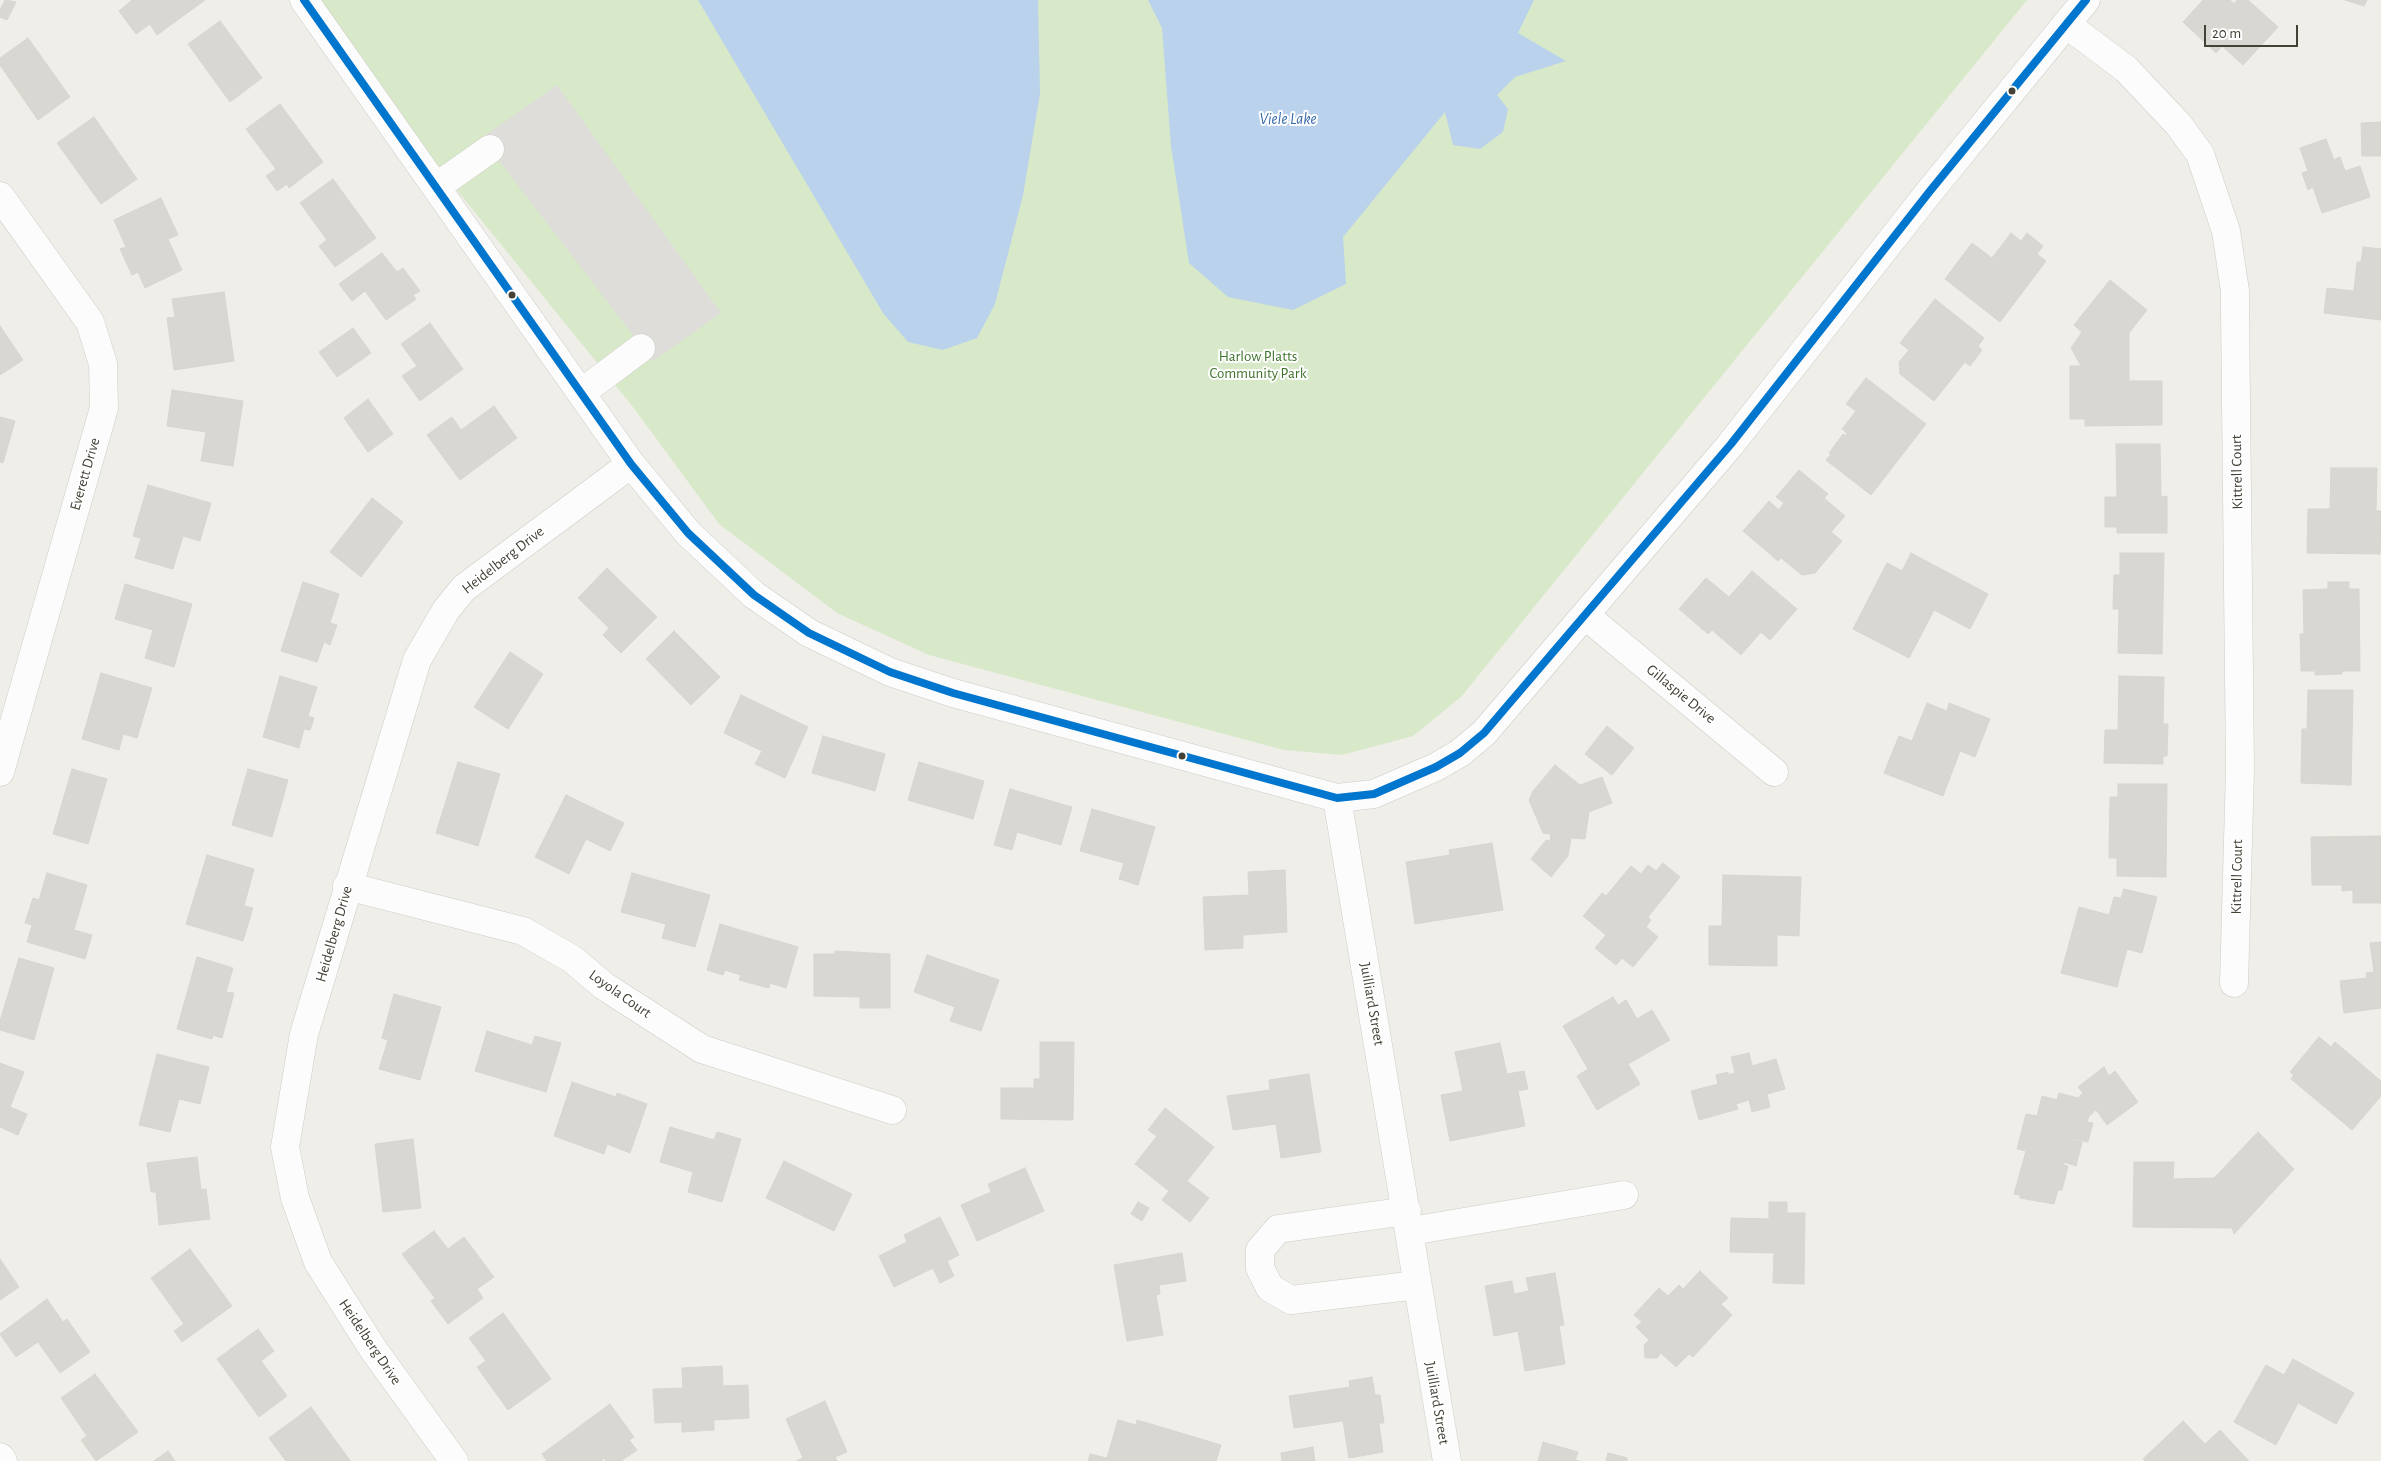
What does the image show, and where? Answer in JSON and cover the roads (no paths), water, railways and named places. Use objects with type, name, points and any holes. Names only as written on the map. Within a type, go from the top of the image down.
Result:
[{"type":"street","points":[[304,0],[631,464],[688,533],[754,595],[809,633],[890,672],[961,695],[1337,798],[1374,794],[1436,767],[1460,753],[1484,733],[1586,616],[1731,444],[1924,198],[2086,0]]},
{"type":"street","name":"Kittrell Court","points":[[2066,24],[2126,69],[2178,124],[2200,154],[2226,231],[2235,291],[2240,769],[2234,982]]},
{"type":"street","points":[[436,188],[490,149]]},
{"type":"street","name":"Everett Drive","points":[[0,196],[90,322],[103,364],[104,408],[0,772]]},
{"type":"street","points":[[581,393],[641,348]]},
{"type":"street","name":"Heidelberg Drive","points":[[454,1461],[373,1349],[318,1262],[295,1198],[285,1147],[304,1034],[347,886],[417,660],[446,610],[464,588],[631,464]]},
{"type":"street","name":"Gillaspie Drive","points":[[1586,616],[1774,772]]},
{"type":"street","name":"Juilliard Street","points":[[1337,798],[1409,1221],[1417,1285],[1447,1461]]},
{"type":"street","name":"Loyola Court","points":[[347,886],[523,931],[572,959],[604,986],[702,1048],[892,1110]]},
{"type":"street","points":[[1417,1285],[1291,1300],[1270,1288],[1260,1268],[1260,1250],[1278,1229],[1409,1221],[1624,1195]]},
{"type":"street","points":[[0,1457],[3,1461]]},
{"type":"water","points":[[698,0],[1038,0],[1040,94],[1023,195],[995,304],[977,338],[943,350],[908,342],[883,313]]},
{"type":"water","name":"Viele Lake","points":[[1148,0],[1534,0],[1518,33],[1566,61],[1515,77],[1497,95],[1508,109],[1503,132],[1480,149],[1453,145],[1445,112],[1343,237],[1346,284],[1293,310],[1228,297],[1189,263],[1171,146],[1162,28]]},
{"type":"park label","name":"Harlow Platts Community Park","points":[[1258,364]]}]
